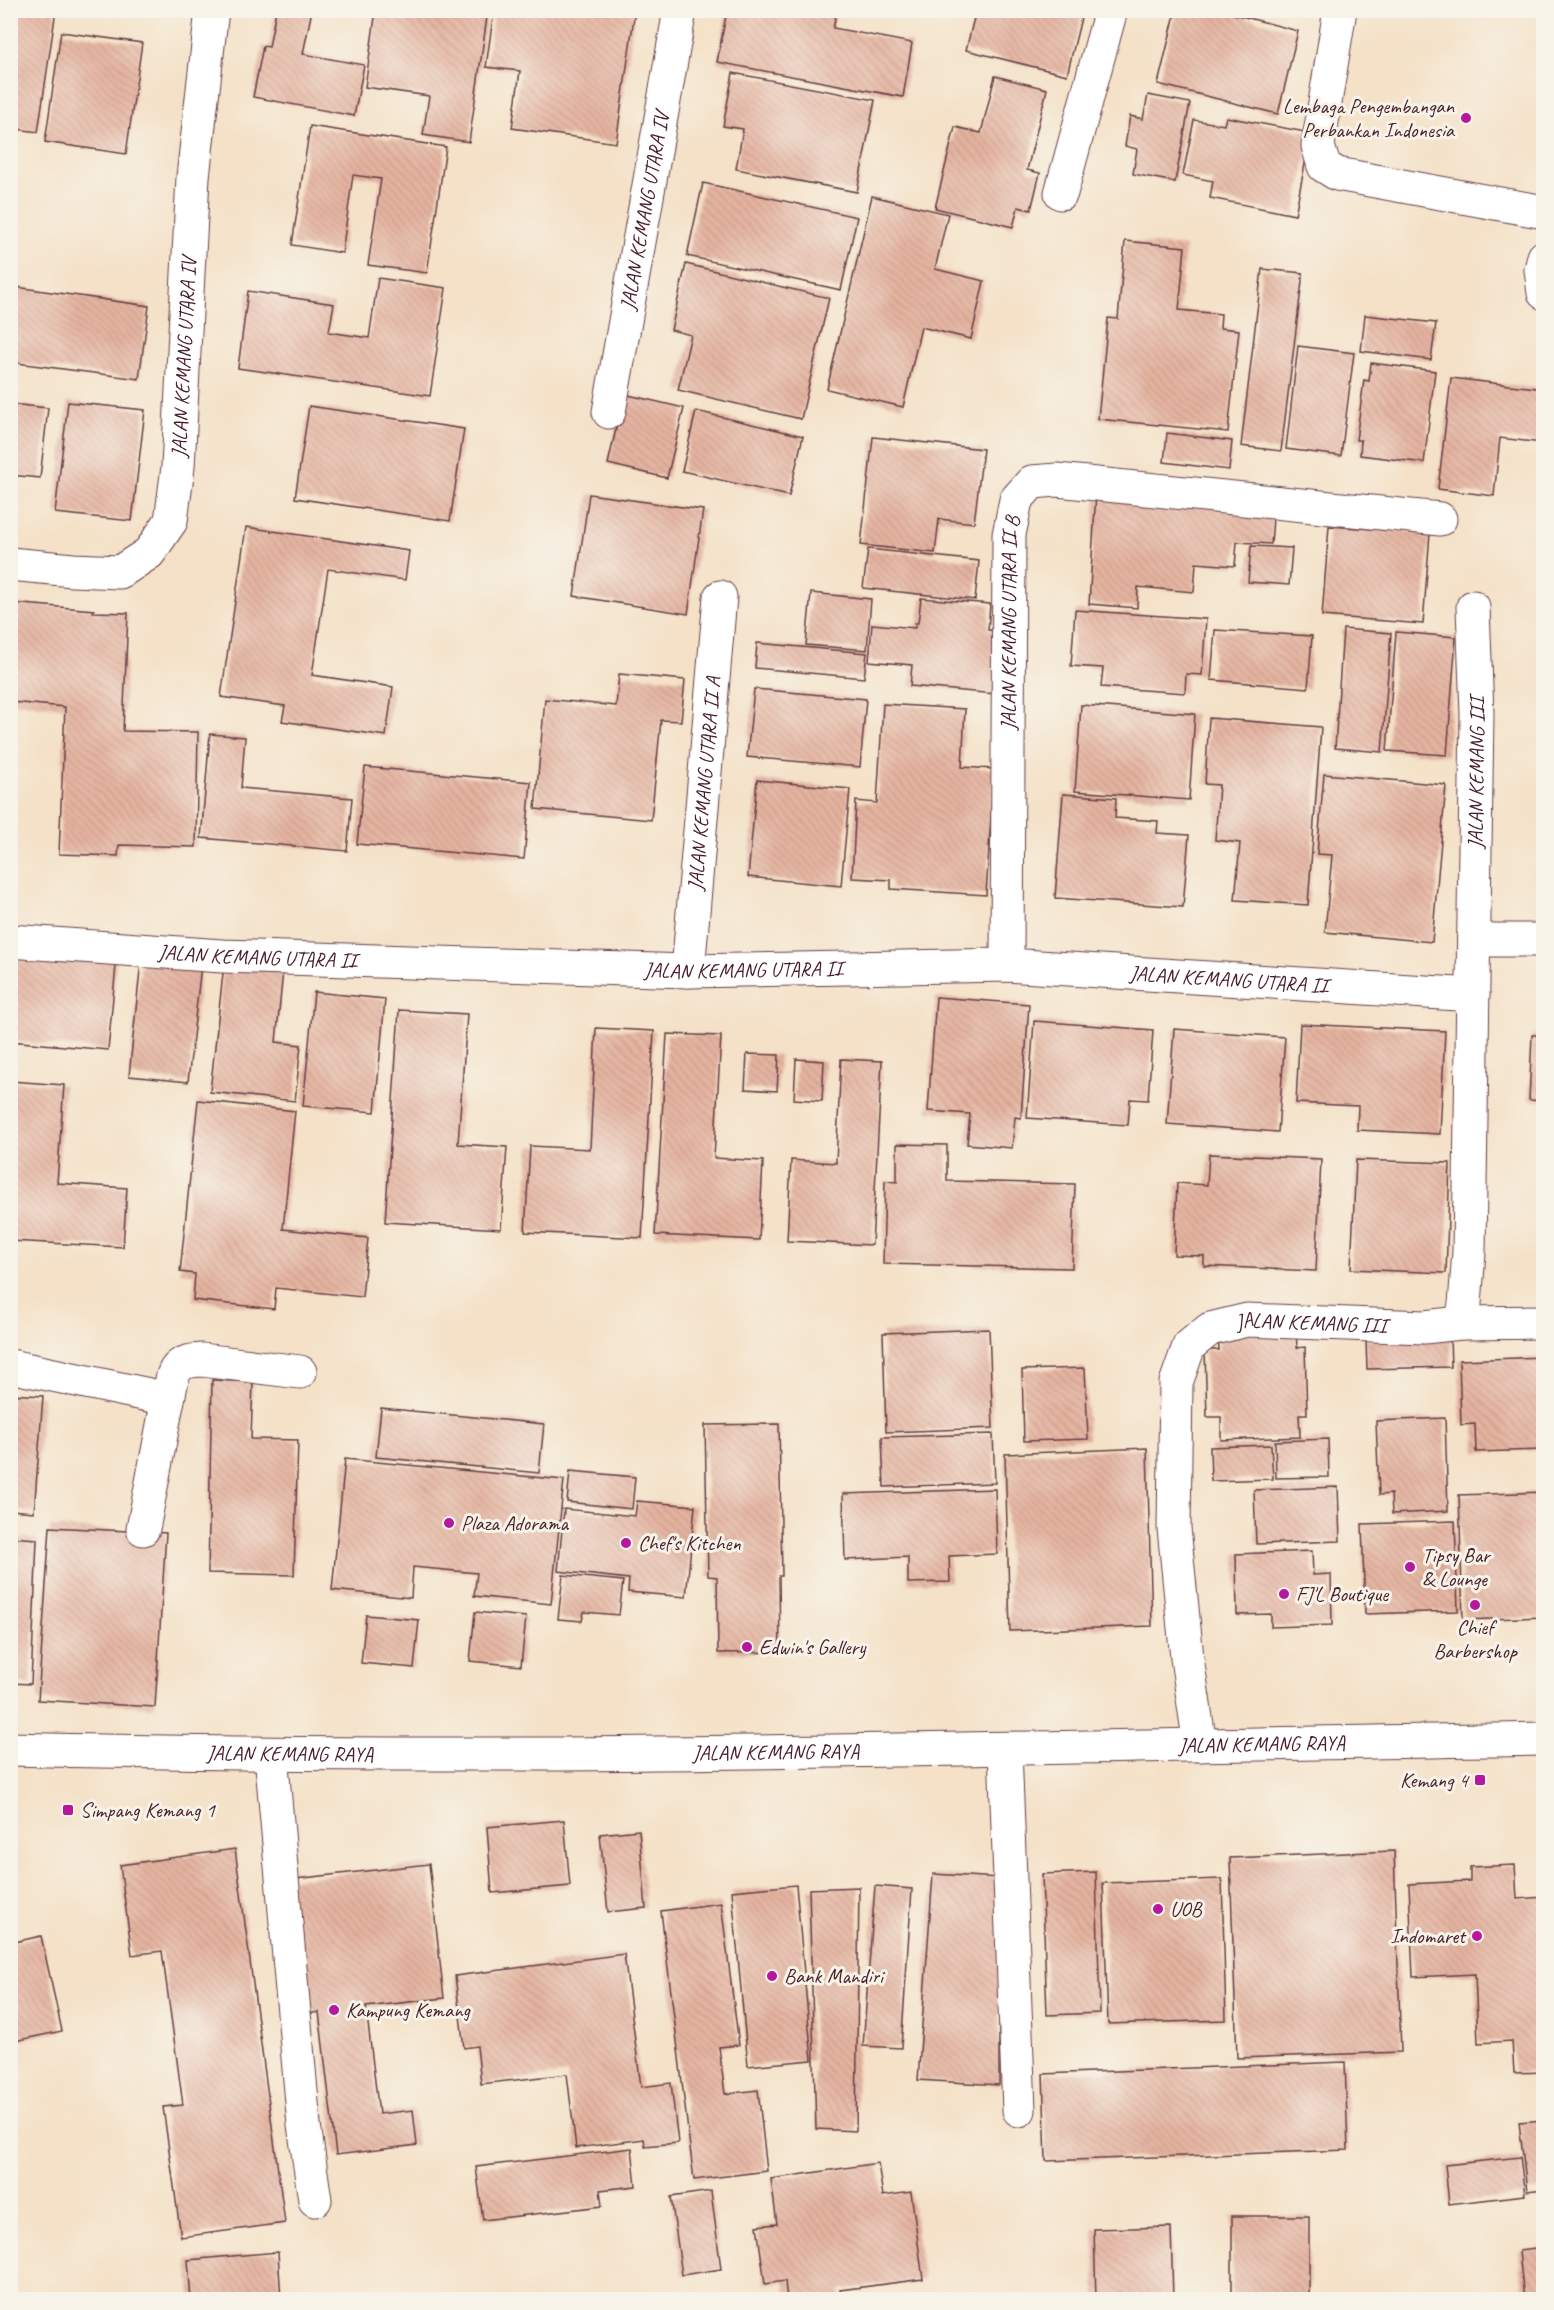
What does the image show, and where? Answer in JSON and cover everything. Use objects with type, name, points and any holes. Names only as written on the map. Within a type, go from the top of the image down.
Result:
[{"type":"street","name":"JALAN KEMANG UTARA IV","points":[[10,564],[120,572],[150,554],[171,521],[178,467],[193,177],[212,10]]},
{"type":"street","name":"JALAN KEMANG UTARA IV","points":[[609,412],[680,10]]},
{"type":"street","points":[[1061,193],[1111,10]]},
{"type":"street","points":[[1340,10],[1318,146],[1324,166],[1337,174],[1544,212]]},
{"type":"street","points":[[1544,257],[1541,270],[1544,293]]},
{"type":"street","name":"JALAN KEMANG UTARA II B","points":[[1006,965],[1009,535],[1016,500],[1032,482],[1057,480],[1440,519]]},
{"type":"street","name":"JALAN KEMANG UTARA II A","points":[[688,971],[720,597]]},
{"type":"street","name":"JALAN KEMANG III","points":[[1200,1745],[1187,1658],[1174,1528],[1176,1383],[1188,1346],[1210,1329],[1247,1320],[1424,1327],[1461,1323],[1465,1304],[1469,1252],[1477,714],[1473,607]]},
{"type":"street","name":"JALAN KEMANG UTARA II","points":[[10,940],[222,956],[688,971],[1006,965],[1473,994]]},
{"type":"street","points":[[1474,940],[1544,940]]},
{"type":"street","points":[[1461,1323],[1544,1322]]},
{"type":"street","points":[[143,1529],[175,1369],[185,1361],[202,1360],[300,1372]]},
{"type":"street","points":[[10,1366],[168,1399]]},
{"type":"street","name":"JALAN KEMANG RAYA","points":[[10,1749],[424,1756],[1005,1750],[1544,1739]]},
{"type":"street","points":[[1005,1750],[1019,2110]]},
{"type":"street","points":[[272,1754],[304,2125],[315,2200]]},
{"type":"building","points":[[10,10],[56,10],[38,132],[10,128]]},
{"type":"building","points":[[276,10],[312,10],[303,54],[364,65],[354,116],[253,97],[263,46],[269,47]]},
{"type":"building","points":[[376,10],[488,10],[469,142],[423,135],[429,96],[365,87]]},
{"type":"building","points":[[494,10],[635,10],[616,143],[512,128],[520,71],[486,67]]},
{"type":"building","points":[[727,10],[837,10],[833,28],[912,43],[903,97],[717,62]]},
{"type":"building","points":[[976,10],[1083,10],[1067,75],[966,50]]},
{"type":"building","points":[[1176,10],[1218,10],[1298,31],[1278,114],[1158,84]]},
{"type":"building","points":[[61,32],[142,43],[126,154],[45,142]]},
{"type":"building","points":[[733,73],[875,100],[857,192],[736,169],[743,129],[723,126]]},
{"type":"building","points":[[995,76],[1047,89],[1027,170],[1040,173],[1031,210],[1018,207],[1013,227],[935,208],[955,127],[981,133]]},
{"type":"building","points":[[1148,95],[1190,103],[1175,182],[1133,174],[1137,149],[1125,146],[1130,116],[1143,119]]},
{"type":"building","points":[[1226,117],[1311,133],[1295,215],[1210,198],[1213,181],[1183,175],[1194,120],[1224,125]]},
{"type":"building","points":[[310,126],[446,147],[427,273],[368,265],[381,179],[353,175],[342,253],[292,245]]},
{"type":"building","points":[[703,183],[857,217],[841,290],[687,256]]},
{"type":"building","points":[[872,196],[948,214],[935,269],[984,281],[971,339],[921,327],[903,407],[827,389]]},
{"type":"building","points":[[1125,241],[1185,247],[1179,310],[1221,314],[1220,328],[1239,330],[1228,432],[1098,419],[1108,318],[1118,319]]},
{"type":"building","points":[[686,264],[829,298],[801,419],[678,390],[691,335],[671,330]]},
{"type":"building","points":[[1262,269],[1303,273],[1281,451],[1241,446]]},
{"type":"building","points":[[378,278],[446,288],[430,396],[238,368],[248,291],[334,304],[329,332],[369,338]]},
{"type":"building","points":[[16,287],[149,306],[139,379],[10,362],[10,328]]},
{"type":"building","points":[[1365,315],[1436,323],[1431,360],[1361,351]]},
{"type":"building","points":[[1298,346],[1354,353],[1341,456],[1286,449]]},
{"type":"building","points":[[1371,363],[1435,371],[1424,463],[1360,455],[1361,440],[1356,440],[1364,380],[1369,381]]},
{"type":"building","points":[[1451,378],[1544,389],[1542,443],[1500,438],[1494,496],[1438,489]]},
{"type":"building","points":[[624,394],[684,408],[667,478],[608,464]]},
{"type":"building","points":[[68,402],[145,410],[132,521],[55,513]]},
{"type":"building","points":[[10,404],[48,408],[40,478],[10,475]]},
{"type":"building","points":[[309,406],[464,429],[450,521],[295,498]]},
{"type":"building","points":[[696,411],[803,436],[789,496],[682,471]]},
{"type":"building","points":[[1167,433],[1232,441],[1229,470],[1164,462]]},
{"type":"building","points":[[873,437],[983,449],[974,523],[939,519],[935,553],[861,545]]},
{"type":"building","points":[[1096,493],[1274,505],[1271,544],[1237,542],[1235,566],[1196,563],[1194,592],[1138,587],[1137,608],[1089,604]]},
{"type":"building","points":[[589,494],[703,510],[688,614],[574,596]]},
{"type":"building","points":[[1329,526],[1430,533],[1423,624],[1322,616]]},
{"type":"building","points":[[246,527],[409,551],[405,580],[328,569],[312,675],[393,687],[386,736],[282,721],[285,706],[221,697]]},
{"type":"building","points":[[1251,546],[1292,548],[1289,585],[1248,582]]},
{"type":"building","points":[[868,549],[979,561],[975,600],[863,588]]},
{"type":"building","points":[[811,593],[871,599],[867,650],[806,645]]},
{"type":"building","points":[[921,598],[990,604],[988,630],[1001,631],[995,694],[910,686],[912,665],[869,661],[872,624],[915,628],[915,623],[918,623]]},
{"type":"building","points":[[11,603],[94,610],[93,612],[128,613],[123,731],[198,732],[196,847],[119,845],[118,856],[59,854],[65,707],[10,702]]},
{"type":"building","points":[[1075,610],[1206,619],[1202,675],[1186,674],[1185,693],[1101,687],[1103,668],[1071,666]]},
{"type":"building","points":[[1343,629],[1391,633],[1382,752],[1335,748]]},
{"type":"building","points":[[1215,630],[1312,636],[1308,688],[1211,680]]},
{"type":"building","points":[[1396,632],[1456,637],[1447,755],[1387,751]]},
{"type":"building","points":[[757,643],[867,653],[864,678],[755,668]]},
{"type":"building","points":[[619,674],[685,680],[681,721],[661,720],[651,820],[535,809],[545,699],[616,706]]},
{"type":"building","points":[[754,689],[866,699],[860,767],[747,757]]},
{"type":"building","points":[[883,704],[965,709],[962,767],[994,769],[986,895],[891,889],[891,880],[852,878],[856,801],[877,803]]},
{"type":"building","points":[[1081,705],[1195,714],[1189,800],[1075,791]]},
{"type":"building","points":[[1209,718],[1321,727],[1308,905],[1235,900],[1240,843],[1215,840],[1219,785],[1205,784]]},
{"type":"building","points":[[210,734],[245,737],[241,788],[352,798],[347,851],[201,838]]},
{"type":"building","points":[[10,740],[15,740],[12,778],[10,778]]},
{"type":"building","points":[[365,767],[531,782],[524,859],[357,844]]},
{"type":"building","points":[[1324,774],[1446,785],[1432,942],[1325,932],[1332,855],[1317,854]]},
{"type":"building","points":[[757,780],[850,789],[841,886],[748,877]]},
{"type":"building","points":[[1063,794],[1116,798],[1115,818],[1158,821],[1157,833],[1189,835],[1183,907],[1055,898]]},
{"type":"building","points":[[10,945],[117,955],[108,1050],[10,1041]]},
{"type":"building","points":[[142,951],[202,956],[188,1082],[129,1076]]},
{"type":"building","points":[[224,964],[283,971],[276,1042],[301,1045],[295,1101],[210,1092]]},
{"type":"building","points":[[314,992],[385,999],[375,1112],[303,1106]]},
{"type":"building","points":[[936,997],[1029,1004],[1021,1118],[1015,1117],[1012,1148],[967,1144],[970,1114],[928,1111]]},
{"type":"building","points":[[399,1010],[467,1014],[458,1144],[507,1147],[501,1229],[385,1222]]},
{"type":"building","points":[[1034,1021],[1153,1030],[1148,1100],[1130,1099],[1128,1125],[1027,1118]]},
{"type":"building","points":[[1300,1024],[1445,1031],[1440,1134],[1357,1130],[1358,1106],[1296,1103]]},
{"type":"building","points":[[596,1028],[654,1031],[642,1238],[525,1232],[530,1146],[590,1149]]},
{"type":"building","points":[[1174,1029],[1285,1037],[1278,1132],[1167,1124]]},
{"type":"building","points":[[667,1034],[721,1036],[714,1158],[763,1161],[759,1240],[655,1235]]},
{"type":"building","points":[[1532,1035],[1544,1035],[1544,1101],[1529,1100]]},
{"type":"building","points":[[747,1054],[779,1055],[777,1091],[745,1089]]},
{"type":"building","points":[[796,1059],[824,1061],[822,1101],[794,1099]]},
{"type":"building","points":[[841,1059],[882,1061],[872,1245],[787,1241],[791,1160],[836,1163]]},
{"type":"building","points":[[10,1081],[64,1085],[57,1183],[127,1188],[123,1247],[10,1241]]},
{"type":"building","points":[[198,1100],[295,1111],[283,1229],[368,1238],[362,1297],[276,1288],[274,1309],[193,1300],[195,1274],[180,1272]]},
{"type":"building","points":[[897,1144],[947,1145],[947,1181],[1075,1184],[1072,1268],[883,1264],[885,1181],[897,1182]]},
{"type":"building","points":[[1209,1154],[1321,1159],[1316,1271],[1204,1266],[1204,1256],[1174,1255],[1177,1183],[1207,1185]]},
{"type":"building","points":[[1356,1160],[1450,1163],[1446,1273],[1351,1269]]},
{"type":"building","points":[[1540,1206],[1544,1206],[1544,1271],[1538,1271]]},
{"type":"building","points":[[989,1329],[993,1428],[886,1432],[883,1333]]},
{"type":"building","points":[[1296,1331],[1297,1348],[1305,1347],[1307,1414],[1299,1414],[1300,1437],[1221,1440],[1221,1417],[1207,1417],[1205,1350],[1219,1350],[1218,1333]]},
{"type":"building","points":[[1450,1337],[1451,1367],[1367,1369],[1366,1340]]},
{"type":"building","points":[[1544,1357],[1544,1450],[1476,1452],[1475,1424],[1461,1425],[1459,1360]]},
{"type":"building","points":[[1085,1368],[1088,1439],[1024,1441],[1022,1370]]},
{"type":"building","points":[[212,1380],[253,1382],[251,1439],[298,1440],[294,1575],[208,1573]]},
{"type":"building","points":[[10,1394],[43,1396],[34,1512],[10,1510]]},
{"type":"building","points":[[381,1408],[544,1424],[539,1473],[376,1457]]},
{"type":"building","points":[[1445,1418],[1448,1511],[1392,1514],[1391,1494],[1379,1495],[1376,1421]]},
{"type":"building","points":[[779,1424],[782,1576],[779,1576],[780,1652],[718,1653],[717,1577],[708,1576],[705,1425]]},
{"type":"building","points":[[993,1434],[995,1483],[884,1487],[882,1437]]},
{"type":"building","points":[[1328,1439],[1329,1477],[1276,1478],[1275,1441]]},
{"type":"building","points":[[1271,1445],[1273,1479],[1211,1481],[1210,1447]]},
{"type":"building","points":[[1147,1448],[1152,1626],[1010,1631],[1005,1454]]},
{"type":"building","name":"Plaza Adorama","points":[[345,1459],[564,1480],[551,1604],[474,1596],[477,1573],[413,1567],[411,1598],[332,1590]]},
{"type":"building","points":[[570,1471],[635,1477],[632,1509],[567,1502]]},
{"type":"building","points":[[1338,1487],[1340,1541],[1256,1544],[1254,1490]]},
{"type":"building","points":[[995,1489],[997,1554],[949,1556],[950,1582],[908,1583],[908,1557],[845,1560],[843,1494]]},
{"type":"building","points":[[1544,1492],[1544,1617],[1463,1620],[1459,1495]]},
{"type":"building","name":"Chef's Kitchen","points":[[637,1501],[695,1506],[686,1597],[628,1592],[629,1579],[558,1571],[564,1509],[635,1516]]},
{"type":"building","name":"Tipsy Bar & Lounge","points":[[1455,1521],[1458,1611],[1365,1614],[1362,1524]]},
{"type":"building","points":[[50,1527],[166,1533],[155,1707],[38,1700]]},
{"type":"building","points":[[10,1537],[37,1539],[31,1684],[10,1683]]},
{"type":"building","name":"FJ'L Boutique","points":[[1312,1551],[1313,1575],[1331,1574],[1332,1625],[1271,1627],[1271,1614],[1237,1615],[1236,1554]]},
{"type":"building","points":[[563,1575],[623,1581],[619,1615],[584,1612],[582,1621],[558,1619]]},
{"type":"building","points":[[475,1612],[526,1617],[521,1666],[470,1661]]},
{"type":"building","points":[[366,1615],[419,1620],[414,1668],[361,1663]]},
{"type":"building","points":[[564,1820],[570,1886],[492,1893],[487,1827]]},
{"type":"building","points":[[639,1830],[646,1908],[608,1912],[600,1834]]},
{"type":"building","points":[[235,1849],[285,2223],[181,2237],[163,2107],[183,2105],[162,1951],[132,1955],[120,1865]]},
{"type":"building","points":[[1394,1851],[1401,2052],[1237,2058],[1230,1858]]},
{"type":"building","name":"Kampung Kemang","points":[[429,1864],[444,1998],[366,2007],[379,2114],[413,2110],[417,2145],[336,2155],[319,2012],[301,2015],[286,1880]]},
{"type":"building","name":"Indomaret","points":[[1515,1865],[1517,1899],[1544,1897],[1544,2072],[1514,2073],[1512,2041],[1478,2043],[1475,1974],[1413,1977],[1409,1884],[1470,1881],[1470,1867]]},
{"type":"building","points":[[1096,1872],[1100,2013],[1047,2015],[1042,1874]]},
{"type":"building","points":[[933,1874],[999,1878],[999,2085],[918,2080]]},
{"type":"building","points":[[1222,1879],[1226,2020],[1108,2024],[1103,1883]]},
{"type":"building","name":"Bank Mandiri","points":[[796,1885],[812,2060],[748,2066],[732,1891]]},
{"type":"building","points":[[875,1886],[912,1889],[901,2048],[863,2046]]},
{"type":"building","points":[[859,1887],[856,2131],[816,2129],[809,1889]]},
{"type":"building","points":[[721,1903],[739,2045],[719,2047],[725,2094],[758,2090],[767,2171],[694,2180],[661,1911]]},
{"type":"building","points":[[41,1936],[62,2031],[10,2042],[10,1943]]},
{"type":"building","points":[[624,1954],[641,2087],[671,2083],[678,2143],[645,2146],[644,2139],[576,2148],[567,2074],[481,2084],[477,2046],[464,2048],[455,1976]]},
{"type":"building","points":[[1345,2062],[1348,2150],[1046,2161],[1043,2074]]},
{"type":"building","points":[[1544,2120],[1544,2189],[1527,2191],[1519,2122]]},
{"type":"building","points":[[632,2148],[636,2186],[600,2190],[602,2206],[483,2220],[476,2167]]},
{"type":"building","points":[[1520,2157],[1525,2195],[1449,2204],[1445,2165]]},
{"type":"building","points":[[878,2163],[883,2196],[911,2192],[923,2279],[840,2290],[841,2300],[787,2300],[785,2281],[765,2284],[757,2226],[777,2224],[771,2179]]},
{"type":"building","points":[[711,2191],[721,2269],[682,2275],[671,2197]]},
{"type":"building","points":[[1232,2216],[1309,2216],[1309,2300],[1232,2300]]},
{"type":"building","points":[[1171,2227],[1173,2300],[1096,2300],[1094,2229]]},
{"type":"building","points":[[1544,2248],[1544,2300],[1524,2300],[1519,2251]]},
{"type":"building","points":[[278,2252],[281,2300],[191,2300],[188,2260]]},
{"type":"place","name":"Lembaga Pengembangan Perbankan Indonesia","points":[[1466,118]]},
{"type":"place","name":"Plaza Adorama","points":[[449,1523]]},
{"type":"place","name":"Chef's Kitchen","points":[[626,1543]]},
{"type":"place","name":"Tipsy Bar & Lounge","points":[[1410,1567]]},
{"type":"place","name":"FJ'L Boutique","points":[[1284,1594]]},
{"type":"place","name":"Chief Barbershop","points":[[1475,1605]]},
{"type":"place","name":"Edwin's Gallery","points":[[747,1647]]},
{"type":"place","name":"Kemang 4","points":[[1480,1780]]},
{"type":"place","name":"Simpang Kemang 1","points":[[68,1810]]},
{"type":"place","name":"UOB","points":[[1158,1909]]},
{"type":"place","name":"Indomaret","points":[[1477,1936]]},
{"type":"place","name":"Bank Mandiri","points":[[772,1976]]},
{"type":"place","name":"Kampung Kemang","points":[[334,2010]]}]
